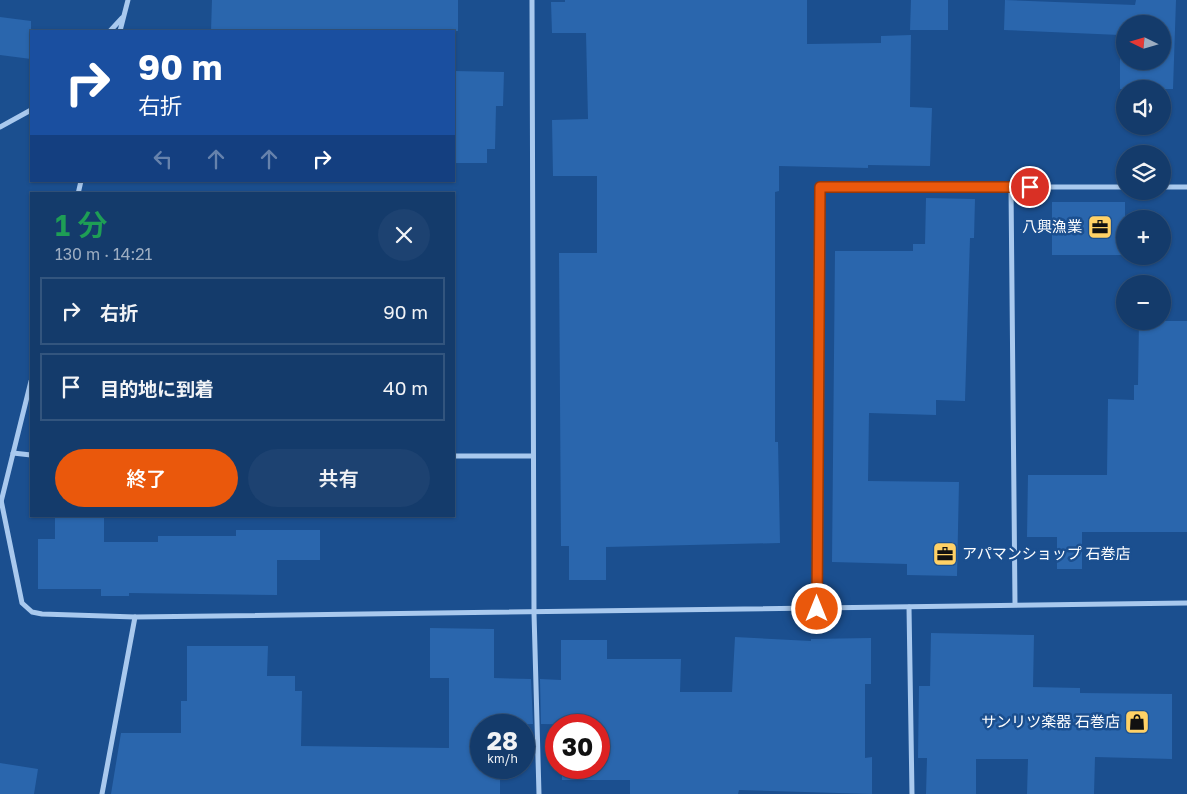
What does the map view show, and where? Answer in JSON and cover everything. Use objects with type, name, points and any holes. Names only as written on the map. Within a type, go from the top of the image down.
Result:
[{"type":"street","points":[[120,30],[128,0]]},
{"type":"street","points":[[532,0],[534,613],[539,794]]},
{"type":"street","points":[[111,30],[124,16]]},
{"type":"street","points":[[0,127],[30,111]]},
{"type":"street","points":[[1171,187],[1187,186]]},
{"type":"street","points":[[817,609],[820,187],[1116,187]]},
{"type":"street","points":[[1011,187],[1015,604]]},
{"type":"street","points":[[30,385],[1,503],[22,603],[32,612],[134,617],[1187,603]]},
{"type":"street","points":[[13,453],[30,455]]},
{"type":"street","points":[[455,456],[533,456]]},
{"type":"street","points":[[909,607],[912,794]]},
{"type":"street","points":[[102,794],[134,617]]},
{"type":"building","points":[[212,0],[458,0],[458,31],[211,30]]},
{"type":"building","points":[[565,0],[807,0],[807,44],[881,43],[881,36],[911,35],[910,107],[932,108],[930,166],[868,165],[868,168],[779,166],[779,191],[775,192],[775,442],[778,442],[780,543],[606,547],[606,580],[569,580],[569,546],[561,546],[559,253],[597,253],[597,176],[553,176],[552,120],[588,119],[586,33],[552,33],[551,2],[565,2]]},
{"type":"building","points":[[911,0],[948,0],[948,30],[910,30]]},
{"type":"building","points":[[1005,0],[1135,5],[1136,0],[1176,0],[1173,89],[1171,89],[1171,80],[1120,80],[1120,70],[1171,70],[1171,15],[1116,15],[1116,35],[1004,30]]},
{"type":"building","points":[[0,17],[31,21],[30,59],[0,55]]},
{"type":"building","points":[[455,71],[504,72],[503,106],[496,106],[495,149],[487,149],[487,163],[455,163]]},
{"type":"building","points":[[926,198],[975,199],[974,238],[970,238],[965,401],[936,400],[936,415],[869,413],[868,481],[959,482],[957,576],[907,575],[907,564],[832,562],[835,251],[913,251],[913,244],[925,244]]},
{"type":"building","points":[[1052,202],[1125,202],[1125,210],[1116,210],[1116,255],[1052,255]]},
{"type":"building","points":[[1171,321],[1187,321],[1187,532],[1082,532],[1082,569],[1057,569],[1057,537],[1027,537],[1028,475],[1107,475],[1108,399],[1134,400],[1134,385],[1138,385],[1139,330],[1171,330]]},
{"type":"building","points":[[55,517],[104,517],[104,542],[158,542],[158,536],[236,536],[236,530],[320,530],[320,560],[277,560],[277,595],[129,593],[129,596],[101,596],[101,589],[38,589],[38,539],[55,539]]},
{"type":"building","points":[[430,628],[494,629],[494,678],[531,679],[533,714],[470,714],[470,779],[500,779],[500,794],[111,794],[121,733],[181,733],[181,701],[187,701],[187,646],[268,646],[267,676],[295,676],[295,691],[302,691],[301,746],[449,748],[449,678],[430,678]]},
{"type":"building","points":[[931,633],[1034,635],[1033,687],[1080,688],[1080,693],[1172,694],[1172,759],[1095,757],[1094,794],[1027,794],[1028,759],[976,759],[976,794],[926,794],[927,758],[918,758],[919,686],[930,686]]},
{"type":"building","points":[[735,637],[811,641],[811,639],[871,638],[871,684],[865,684],[865,758],[872,757],[872,794],[739,790],[738,794],[630,794],[630,780],[562,780],[610,779],[610,714],[545,714],[545,724],[541,724],[540,679],[561,680],[561,640],[607,640],[607,659],[681,659],[680,692],[732,692]]},
{"type":"building","points":[[0,763],[38,769],[34,794],[0,794]]},
{"type":"place","name":"八興漁業","points":[[1100,227]]},
{"type":"place","name":"アパマンショップ 石巻店","points":[[945,554]]},
{"type":"place","name":"サンリツ楽器 石巻店","points":[[1137,722]]},
{"type":"route","points":[[817,609],[820,187],[1030,187]]}]
